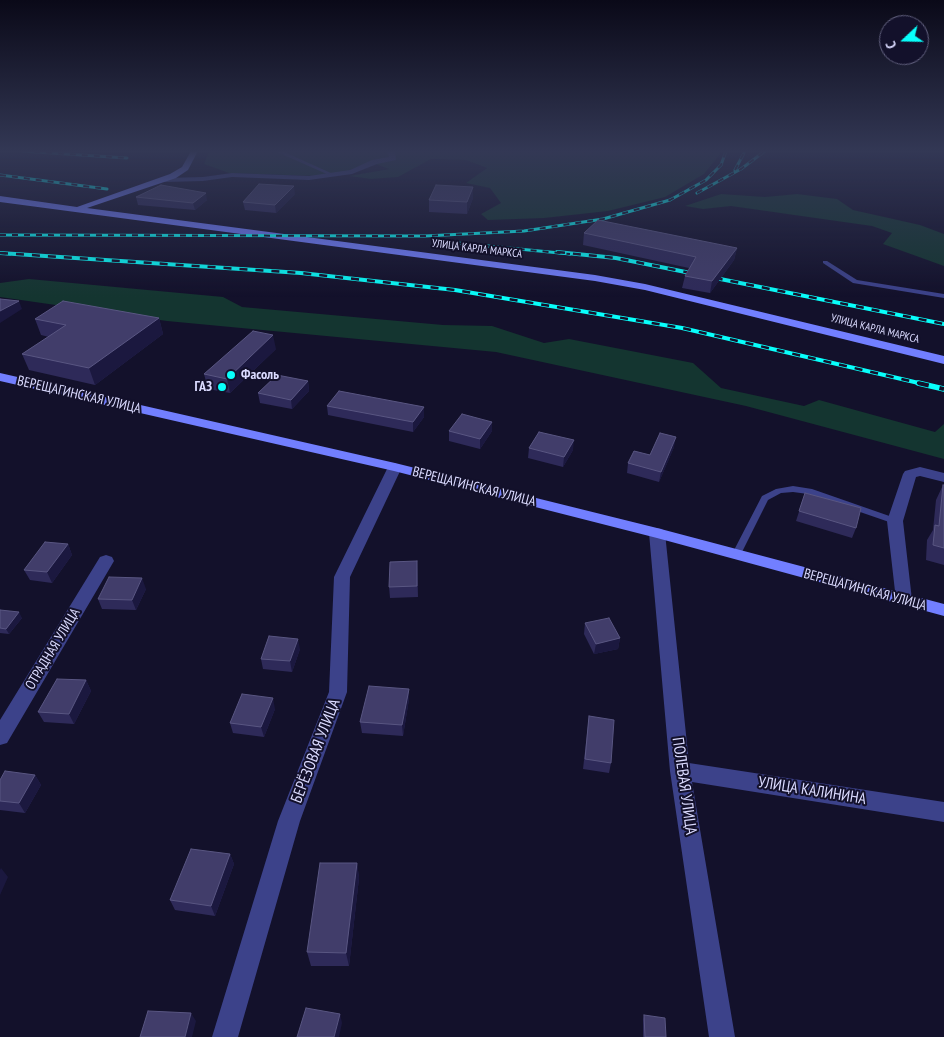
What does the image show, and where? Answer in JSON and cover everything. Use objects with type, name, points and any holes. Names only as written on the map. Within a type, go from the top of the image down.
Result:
[{"type":"main road","name":"УЛИЦА КАРЛА МАРКСА","points":[[3,199],[595,278],[778,318],[944,360]]},
{"type":"main road","points":[[75,209],[105,199]]},
{"type":"main road","name":"ВЕРЕЩАГИНСКАЯ УЛИЦА","points":[[0,377],[395,467],[657,533],[736,556],[944,610]]},
{"type":"street","name":"БЕРЁЗОВАЯ УЛИЦА","points":[[225,1037],[289,820],[338,692],[342,577],[395,467]]},
{"type":"street","points":[[904,600],[895,520],[910,474],[920,471],[944,478]]},
{"type":"street","name":"ПОЛЕВАЯ УЛИЦА","points":[[657,533],[680,771],[719,1008],[722,1037]]},
{"type":"street","name":"ОТРАДНАЯ УЛИЦА","points":[[0,737],[106,561]]},
{"type":"street","name":"УЛИЦА КАЛИНИНА","points":[[680,771],[944,812]]},
{"type":"lane","points":[[825,262],[855,282],[944,296]]},
{"type":"lane","points":[[736,556],[766,498],[779,490],[809,490],[895,520]]},
{"type":"green space","points":[[498,199],[655,199],[608,211],[544,218],[488,220],[481,214],[501,203]]},
{"type":"green space","points":[[705,199],[838,199],[853,210],[920,225],[944,234],[944,266],[883,244],[892,233],[872,226],[731,206],[703,209],[685,206]]},
{"type":"green space","points":[[29,279],[223,297],[242,307],[443,325],[492,326],[544,343],[569,339],[693,363],[721,388],[804,406],[819,400],[935,432],[944,424],[944,459],[746,406],[496,352],[167,321],[0,297],[0,283]]},
{"type":"building","points":[[159,199],[198,199],[193,203]]},
{"type":"building","points":[[245,199],[281,199],[275,205],[243,202]]},
{"type":"building","points":[[429,199],[468,199],[467,202]]},
{"type":"building","points":[[598,220],[737,248],[712,281],[685,276],[696,257],[584,233]]},
{"type":"building","points":[[0,299],[19,301],[0,311]]},
{"type":"building","points":[[63,301],[159,318],[89,368],[22,354],[66,325],[35,319]]},
{"type":"building","points":[[253,331],[273,335],[227,379],[204,374]]},
{"type":"building","points":[[277,375],[308,381],[291,400],[258,393]]},
{"type":"building","points":[[339,391],[424,407],[413,422],[327,406]]},
{"type":"building","points":[[462,414],[492,422],[480,439],[449,431]]},
{"type":"building","points":[[539,432],[574,440],[564,457],[529,448]]},
{"type":"building","points":[[660,433],[676,437],[661,472],[628,463],[634,451],[650,455]]},
{"type":"building","points":[[943,485],[944,548],[933,545],[935,525],[939,526]]},
{"type":"building","points":[[805,493],[861,508],[856,528],[799,511]]},
{"type":"building","points":[[45,542],[68,544],[47,572],[24,570]]},
{"type":"building","points":[[417,561],[417,586],[389,587],[390,562]]},
{"type":"building","points":[[109,577],[142,578],[132,600],[98,599]]},
{"type":"building","points":[[0,610],[19,612],[6,629],[0,628]]},
{"type":"building","points":[[609,618],[620,638],[596,644],[585,623]]},
{"type":"building","points":[[269,636],[298,639],[290,661],[261,659]]},
{"type":"building","points":[[57,679],[86,680],[69,714],[38,712]]},
{"type":"building","points":[[369,686],[409,689],[402,725],[360,722]]},
{"type":"building","points":[[242,694],[273,698],[261,727],[230,723]]},
{"type":"building","points":[[589,716],[614,720],[611,763],[585,759]]},
{"type":"building","points":[[5,771],[35,775],[19,803],[0,801],[0,780]]},
{"type":"building","points":[[191,849],[230,854],[211,906],[170,900]]},
{"type":"building","points":[[320,863],[357,863],[346,953],[307,952]]},
{"type":"building","points":[[306,1008],[340,1014],[334,1037],[297,1037]]},
{"type":"building","points":[[148,1011],[191,1013],[185,1037],[140,1037]]},
{"type":"building","points":[[644,1015],[665,1018],[666,1037],[645,1037]]},
{"type":"railway","points":[[0,235],[425,236],[524,231],[603,219],[671,199]]},
{"type":"railway","points":[[447,242],[570,254]]},
{"type":"railway","points":[[557,252],[616,258],[944,324]]},
{"type":"railway","points":[[10,254],[0,253],[301,273],[455,290],[682,328],[923,384]]},
{"type":"railway","points":[[918,383],[944,389]]},
{"type":"place","name":"Фасоль","points":[[231,375]]},
{"type":"place","name":"ГАЗ","points":[[222,387]]}]
